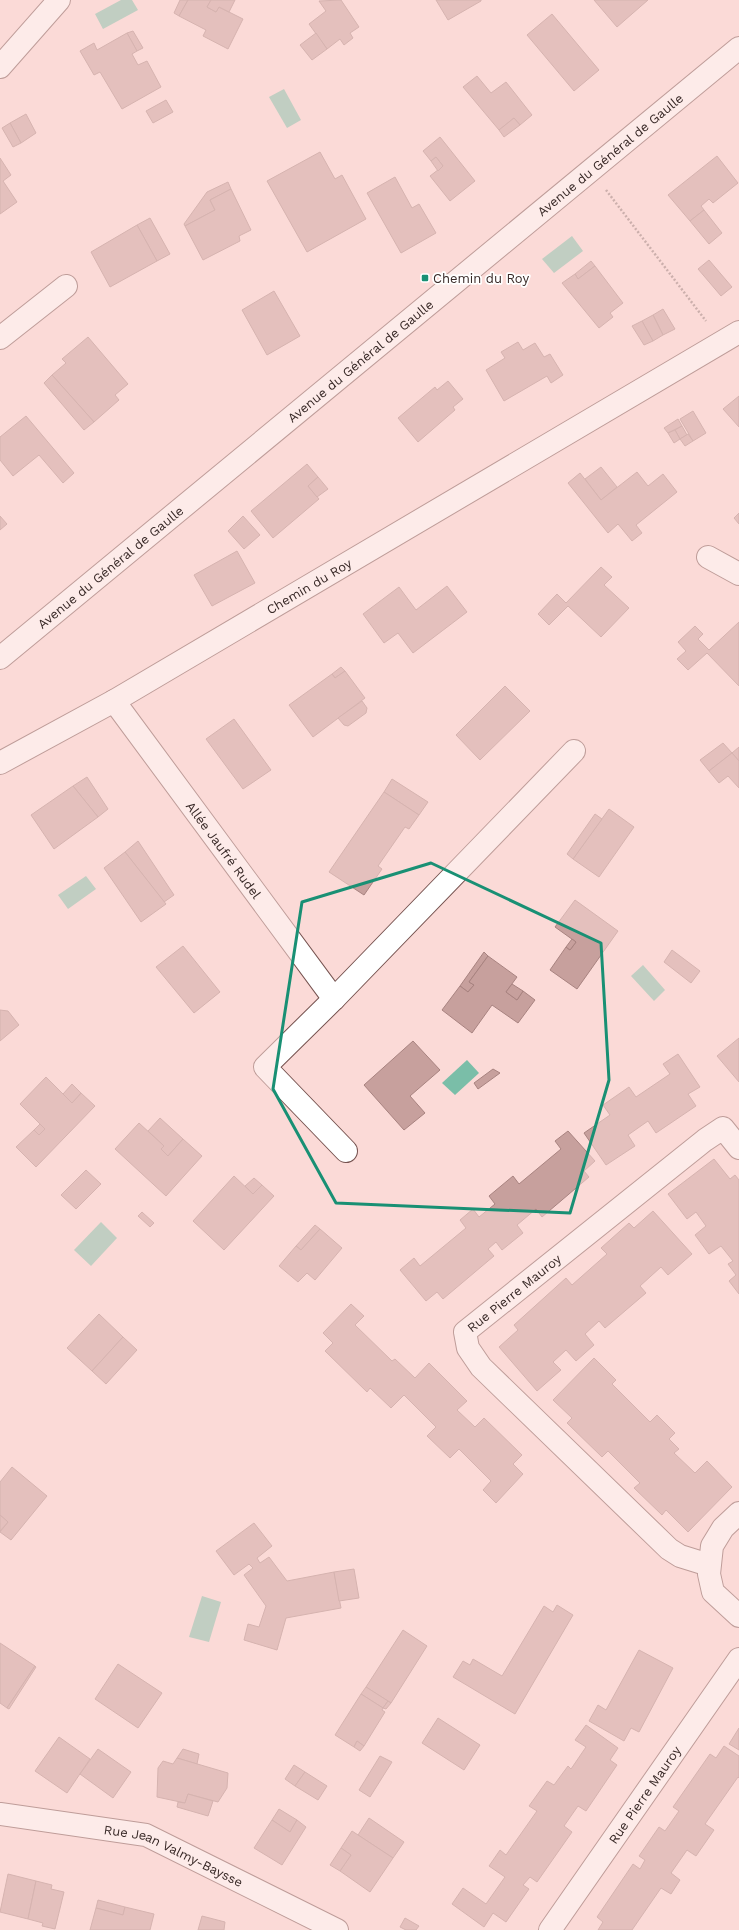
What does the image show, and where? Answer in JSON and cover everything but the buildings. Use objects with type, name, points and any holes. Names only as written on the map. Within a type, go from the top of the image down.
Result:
[{"type":"street","points":[[0,67],[59,0]]},
{"type":"street","name":"Avenue du Général de Gaulle","points":[[0,658],[739,48]]},
{"type":"street","points":[[0,338],[66,286]]},
{"type":"street","name":"Chemin du Roy","points":[[0,763],[114,701],[730,337]]},
{"type":"street","points":[[708,557],[739,574]]},
{"type":"street","name":"Allée Jaufré Rudel","points":[[114,701],[334,999]]},
{"type":"street","points":[[346,1151],[266,1067],[334,999],[574,751]]},
{"type":"street","name":"Rue Pierre Mauroy","points":[[709,1565],[680,1556],[669,1549],[481,1367],[468,1348],[465,1332],[699,1145],[723,1128],[739,1148]]},
{"type":"street","points":[[739,1513],[723,1528],[712,1546],[708,1574],[713,1592],[739,1616]]},
{"type":"street","name":"Rue Pierre Mauroy","points":[[550,1930],[739,1659]]},
{"type":"street","name":"Rue Jean Valmy-Baysse","points":[[0,1814],[146,1835],[337,1930]]},
{"type":"path","points":[[591,170],[730,337]]},
{"type":"highlighted area","points":[[431,863],[601,943],[609,1080],[570,1213],[336,1203],[273,1089],[302,902]]},
{"type":"shaded area","points":[[121,0],[132,0],[138,10],[103,29],[95,14]]},
{"type":"shaded area","points":[[284,89],[301,120],[287,128],[269,97]]},
{"type":"shaded area","points":[[572,236],[583,251],[554,273],[542,259]]},
{"type":"shaded area","points":[[86,876],[96,889],[68,909],[58,895]]},
{"type":"shaded area","points":[[643,965],[665,990],[654,1001],[631,976]]},
{"type":"shaded area","points":[[467,1060],[479,1073],[455,1095],[442,1083]]},
{"type":"shaded area","points":[[101,1222],[117,1238],[91,1266],[74,1250]]},
{"type":"shaded area","points":[[202,1596],[221,1602],[209,1642],[189,1637]]},
{"type":"place","name":"Chemin du Roy","points":[[425,278]]}]
